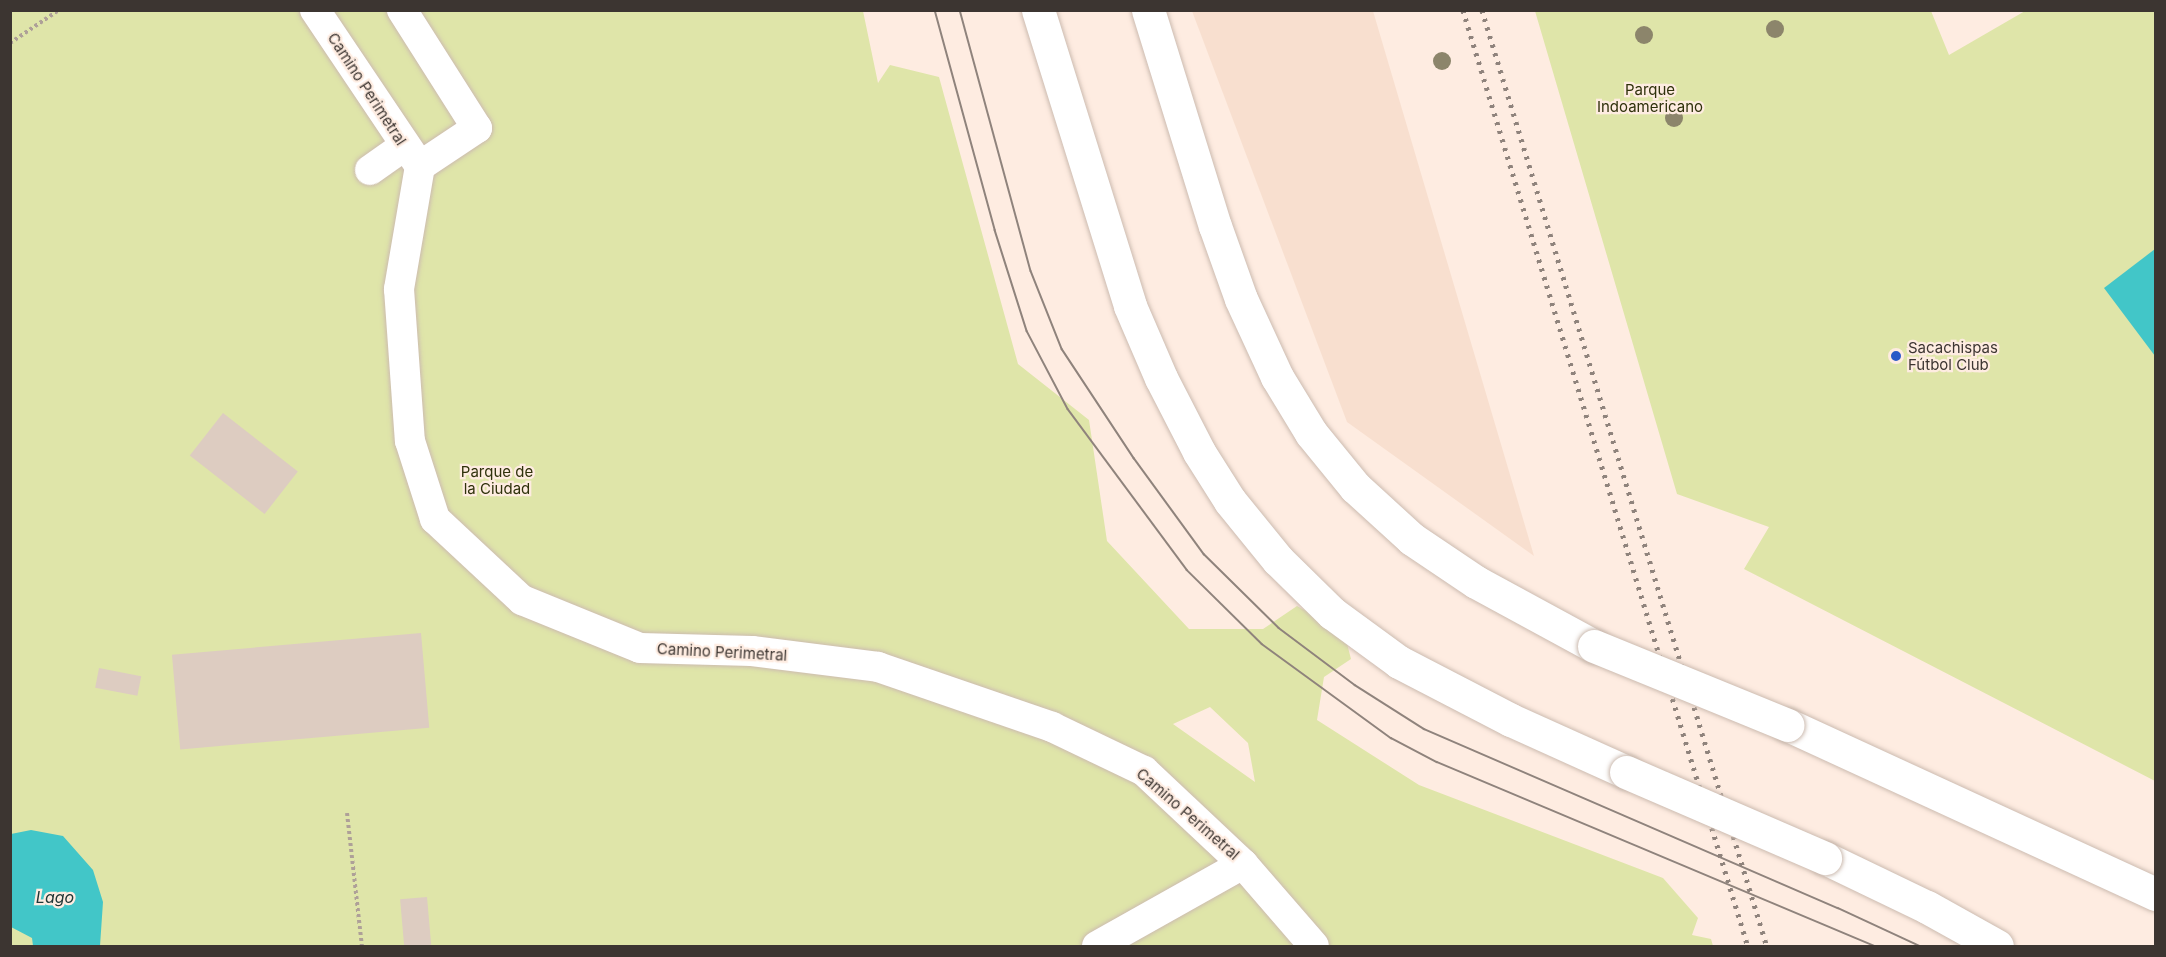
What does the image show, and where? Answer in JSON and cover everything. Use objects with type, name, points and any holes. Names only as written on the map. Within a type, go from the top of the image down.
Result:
[{"type":"main road","points":[[1038,10],[1130,306],[1166,389],[1199,452],[1230,501],[1278,560],[1332,613],[1399,662],[1511,720],[1824,858],[1927,907],[1997,946]]},
{"type":"main road","points":[[1148,10],[1215,226],[1241,299],[1277,377],[1311,433],[1355,487],[1412,539],[1495,594],[1594,646],[1788,725],[2156,894]]},
{"type":"street","name":"Camino Perimetral","points":[[315,10],[412,156],[399,289],[410,441],[435,519],[522,600],[640,648],[752,651],[878,667],[1053,727],[1144,771],[1243,864],[1314,946]]},
{"type":"street","points":[[370,170],[412,156],[477,128],[402,10]]},
{"type":"street","points":[[1097,946],[1243,864]]},
{"type":"path","points":[[10,42],[59,10]]},
{"type":"path","points":[[347,813],[362,946]]},
{"type":"shaded area","points":[[1192,11],[1373,11],[1534,556],[1347,422]]},
{"type":"green space","name":"Parque de la Ciudad","points":[[10,11],[863,11],[878,83],[890,65],[939,77],[1018,364],[1089,420],[1107,541],[1189,629],[1263,629],[1297,606],[1344,632],[1351,659],[1324,677],[1317,720],[1419,785],[1663,878],[1698,918],[1692,935],[1711,939],[1713,946],[11,946]],"holes":[[[1210,707],[1248,743],[1255,782],[1173,724]]]},
{"type":"green space","name":"Sacachispas Fútbol Club","points":[[1535,11],[1931,11],[1949,55],[2025,11],[2155,11],[2155,781],[1744,569],[1769,527],[1677,494]]},
{"type":"water","points":[[2156,249],[2155,356],[2104,288]]},
{"type":"water","name":"Lago","points":[[31,830],[63,836],[93,870],[103,902],[100,946],[33,946],[32,938],[11,927],[11,834]]},
{"type":"building","points":[[223,413],[298,471],[265,514],[190,456]]},
{"type":"building","points":[[421,633],[429,728],[180,749],[172,655]]},
{"type":"building","points":[[99,668],[141,676],[137,696],[95,688]]},
{"type":"building","points":[[427,897],[431,945],[404,946],[400,899]]},
{"type":"tram line","points":[[935,10],[995,230],[1027,331],[1068,409],[1187,570],[1262,644],[1391,738],[1437,762],[1874,946]]},
{"type":"tram line","points":[[960,10],[1031,271],[1062,349],[1134,458],[1204,554],[1279,628],[1355,685],[1424,729],[1838,908],[1920,946]]},
{"type":"railway","points":[[1463,10],[1748,946]]},
{"type":"railway","points":[[1482,10],[1767,946]]},
{"type":"place","name":"Sacachispas Fútbol Club","points":[[1896,356]]},
{"type":"park label","name":"Parque Indoamericano","points":[[1650,98]]}]
